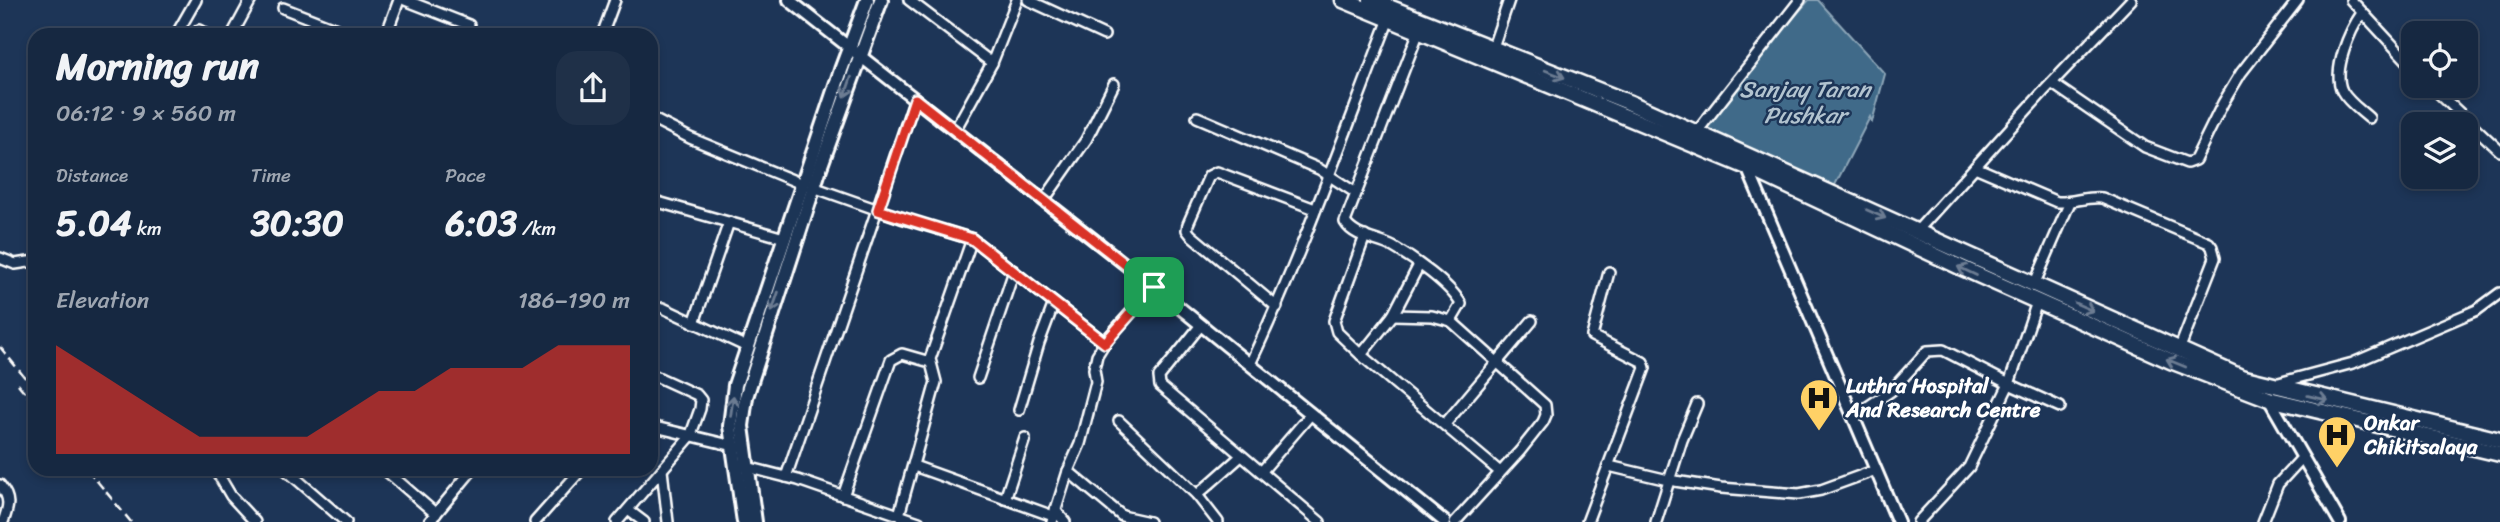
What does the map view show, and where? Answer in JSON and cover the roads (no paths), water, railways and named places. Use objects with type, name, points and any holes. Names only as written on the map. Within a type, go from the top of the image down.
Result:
[{"type":"highway","points":[[1343,0],[1419,31],[1628,102],[2270,392],[2500,440]]},
{"type":"highway","points":[[1371,0],[1747,167],[2173,362],[2270,392],[2500,454]]},
{"type":"main road","points":[[738,447],[750,379],[808,186],[854,50],[867,0]]},
{"type":"main road","points":[[854,50],[881,0]]},
{"type":"main road","points":[[744,522],[738,447],[731,406],[747,346],[784,238],[808,186]]},
{"type":"main road","points":[[740,466],[755,522]]},
{"type":"street","points":[[180,28],[196,0]]},
{"type":"street","points":[[236,28],[250,0]]},
{"type":"street","points":[[389,28],[399,0]]},
{"type":"street","points":[[405,0],[468,25]]},
{"type":"street","points":[[605,28],[615,0]]},
{"type":"street","points":[[789,0],[800,4],[1444,522]]},
{"type":"street","points":[[909,0],[992,63]]},
{"type":"street","points":[[955,130],[992,63],[1017,0]]},
{"type":"street","points":[[1028,0],[1104,35]]},
{"type":"street","points":[[1490,55],[1509,0]]},
{"type":"street","points":[[1696,133],[1800,0]]},
{"type":"street","points":[[1916,232],[2131,0]]},
{"type":"street","points":[[2053,84],[2145,147],[2189,163],[2194,160],[2241,73],[2298,0]]},
{"type":"street","points":[[2351,0],[2401,54]]},
{"type":"street","points":[[283,8],[334,28]]},
{"type":"street","points":[[2362,13],[2347,43],[2339,79],[2345,96],[2369,118]]},
{"type":"street","points":[[1250,364],[1277,307],[1389,19]]},
{"type":"street","points":[[1419,31],[1346,222],[1348,227],[1395,248],[1452,291],[1460,301],[1460,307],[1451,321]]},
{"type":"street","points":[[1044,200],[1086,140],[1114,84]]},
{"type":"street","points":[[2444,98],[2500,151]]},
{"type":"street","points":[[786,477],[915,99]]},
{"type":"street","points":[[1197,117],[1328,174],[1356,193]]},
{"type":"street","points":[[658,122],[690,138],[808,186],[972,239],[1105,343]]},
{"type":"street","points":[[1747,167],[1898,522]]},
{"type":"street","points":[[1975,167],[2057,202],[2102,198],[2205,240],[2213,247],[2215,258],[2179,349]]},
{"type":"street","points":[[1277,307],[1191,235],[1187,229],[1188,224],[1209,176],[1217,172],[1315,209]]},
{"type":"street","points":[[658,202],[784,238]]},
{"type":"street","points":[[2034,285],[2070,202]]},
{"type":"street","points":[[694,323],[729,222]]},
{"type":"street","points":[[1365,236],[1334,324],[1337,332],[1500,472]]},
{"type":"street","points":[[895,517],[914,466],[936,382],[936,374],[930,362],[972,239]]},
{"type":"street","points":[[0,258],[15,264],[28,262]]},
{"type":"street","points":[[1361,355],[1393,315],[1419,265]]},
{"type":"street","points":[[978,378],[1014,271]]},
{"type":"street","points":[[1587,522],[1645,368],[1643,362],[1592,335],[1609,272]]},
{"type":"street","points":[[1053,516],[1080,444],[1096,382],[1095,362],[1105,343],[1154,287]]},
{"type":"street","points":[[2340,522],[2302,458],[2270,392],[2353,363],[2477,310],[2500,293]]},
{"type":"street","points":[[1918,522],[1965,474],[2008,384],[2037,302]]},
{"type":"street","points":[[1019,410],[1054,303]]},
{"type":"street","points":[[663,309],[747,346]]},
{"type":"street","points":[[1393,315],[1432,316],[1451,321],[1545,405],[1546,419],[1520,452],[1455,522]]},
{"type":"street","points":[[1445,424],[1532,321]]},
{"type":"street","points":[[1201,325],[1161,375],[1159,383],[1240,457],[1262,471],[1320,522]]},
{"type":"street","points":[[1854,416],[1891,391],[1927,351],[1943,350],[2060,407]]},
{"type":"street","points":[[843,496],[891,360],[902,354],[930,362]]},
{"type":"street","points":[[658,377],[699,397],[700,409],[690,437],[658,475]]},
{"type":"street","points":[[1656,522],[1668,480],[1697,404]]},
{"type":"street","points":[[1262,471],[1311,414]]},
{"type":"street","points":[[1119,421],[1197,495],[1218,522]]},
{"type":"street","points":[[658,428],[738,447]]},
{"type":"street","points":[[1005,499],[1025,438]]},
{"type":"street","points":[[1197,495],[1240,457]]},
{"type":"street","points":[[2263,522],[2278,484],[2302,458]]},
{"type":"street","points":[[740,466],[786,477],[895,517],[919,522]]},
{"type":"street","points":[[914,466],[1065,522]]},
{"type":"street","points":[[1609,466],[1668,480],[1721,488],[1799,494],[1821,490],[1876,470]]},
{"type":"street","points":[[662,470],[668,522]]},
{"type":"street","points":[[1068,471],[1122,516],[1149,522]]},
{"type":"street","points":[[219,476],[231,496],[255,522]]},
{"type":"street","points":[[292,476],[335,519],[346,522]]},
{"type":"street","points":[[392,476],[436,514]]},
{"type":"street","points":[[429,522],[467,476]]},
{"type":"street","points":[[536,522],[576,476]]},
{"type":"street","points":[[617,522],[657,476]]},
{"type":"street","points":[[0,485],[9,500],[4,522]]},
{"type":"street","points":[[628,510],[644,522]]},
{"type":"water","name":"Sanjay Taran Pushkar","points":[[1809,0],[1818,0],[1885,74],[1872,122],[1870,117],[1833,189],[1700,126]]},
{"type":"railway","points":[[0,347],[28,381]]},
{"type":"railway","points":[[18,384],[28,396]]},
{"type":"railway","points":[[93,476],[131,522]]},
{"type":"place","name":"Luthra Hospital And Research Centre","points":[[1819,432]]},
{"type":"place","name":"Onkar Chikitsalaya","points":[[2337,469]]}]
